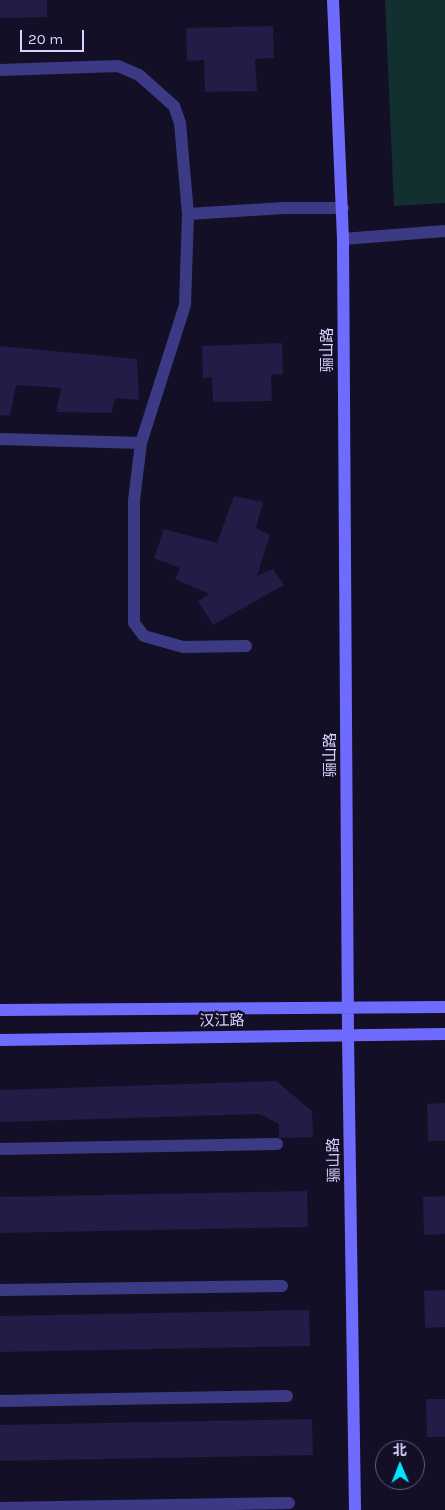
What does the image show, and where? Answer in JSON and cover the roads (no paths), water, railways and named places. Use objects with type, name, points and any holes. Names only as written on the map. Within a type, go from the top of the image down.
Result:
[{"type":"street","name":"骊山路","points":[[333,0],[343,239],[348,1036],[355,1510]]},
{"type":"street","points":[[0,70],[118,66],[139,75],[174,106],[180,124],[188,214],[185,305],[141,443],[134,500],[134,622],[144,636],[183,647],[246,646]]},
{"type":"street","points":[[188,214],[284,208],[342,208]]},
{"type":"street","points":[[343,239],[445,231]]},
{"type":"street","points":[[0,439],[141,443]]},
{"type":"street","name":"汉江路","points":[[0,1010],[445,1007]]},
{"type":"street","name":"汉江路","points":[[0,1040],[445,1034]]},
{"type":"street","points":[[0,1149],[277,1144]]},
{"type":"street","points":[[0,1290],[282,1286]]},
{"type":"street","points":[[0,1401],[287,1396]]},
{"type":"street","points":[[0,1508],[289,1503]]}]
